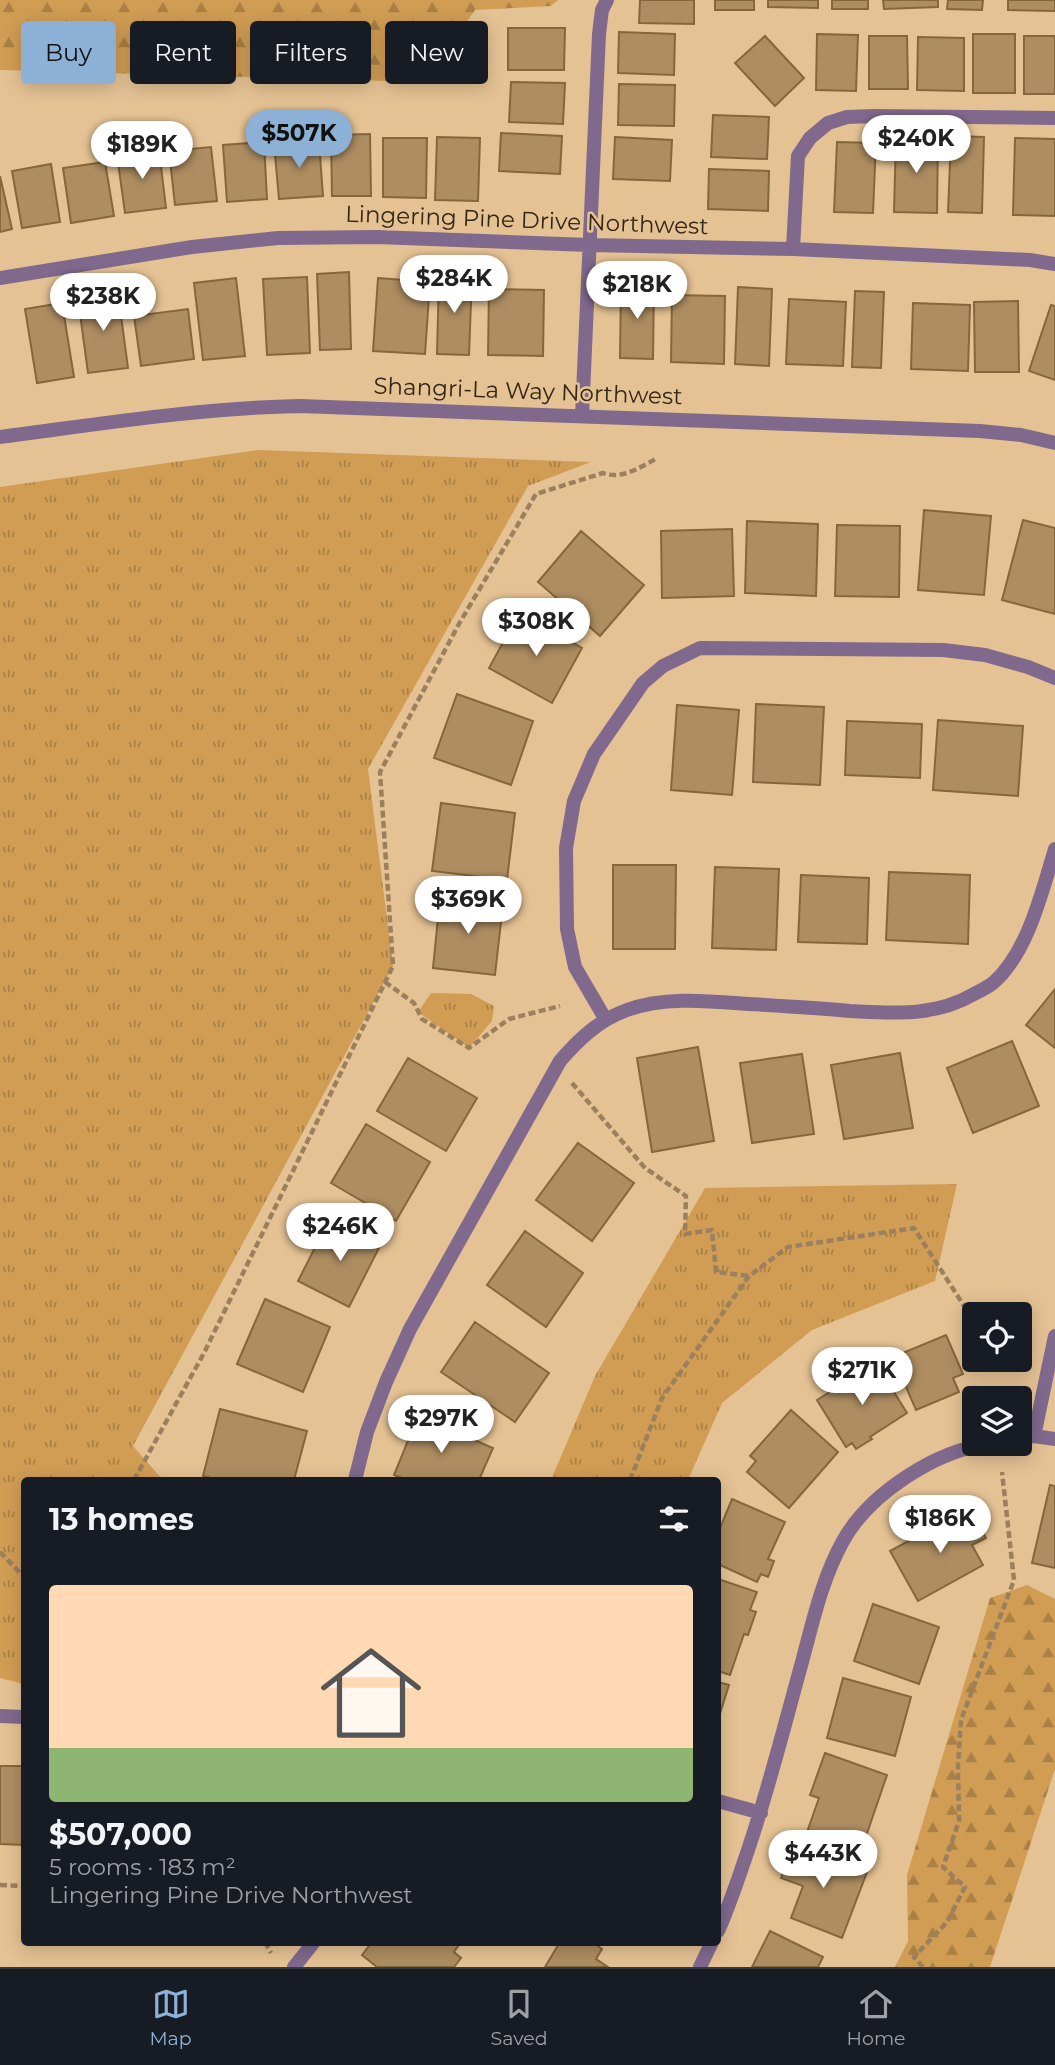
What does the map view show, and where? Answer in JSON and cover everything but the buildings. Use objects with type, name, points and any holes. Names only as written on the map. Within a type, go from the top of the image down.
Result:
[{"type":"street","points":[[582,416],[599,34],[602,10],[607,0]]},
{"type":"street","points":[[793,249],[799,156],[810,138],[828,123],[847,117],[874,116],[1055,118]]},
{"type":"street","name":"Lingering Pine Drive Northwest","points":[[0,278],[192,247],[278,238],[377,237],[793,249],[1030,260],[1055,264]]},
{"type":"street","name":"Shangri-La Way Northwest","points":[[0,437],[178,412],[300,406],[980,431],[1021,435],[1055,443]]},
{"type":"street","points":[[606,1020],[575,967],[567,929],[566,848],[574,801],[593,754],[643,683],[663,666],[700,648],[943,650],[985,655],[1055,678]]},
{"type":"street","points":[[356,1477],[372,1419],[410,1329],[560,1061],[581,1037],[628,1009],[661,1002],[697,1000],[891,1013],[926,1012],[953,1005],[993,983],[1010,961],[1039,903],[1055,849]]},
{"type":"street","points":[[1032,1420],[1055,1336]]},
{"type":"street","points":[[1032,1438],[1055,1439]]},
{"type":"street","points":[[721,1925],[761,1813],[826,1577],[844,1539],[872,1503],[904,1478],[941,1458],[962,1452]]},
{"type":"street","points":[[0,1716],[21,1717]]},
{"type":"street","points":[[721,1802],[761,1813]]},
{"type":"street","points":[[294,1967],[311,1946]]},
{"type":"street","points":[[700,1967],[710,1946]]},
{"type":"path","points":[[136,1477],[204,1353],[394,964],[380,772],[460,622],[536,494],[603,473],[611,476],[628,473],[656,459]]},
{"type":"path","points":[[385,982],[414,1003],[422,1019],[469,1048],[509,1019],[560,1006]]},
{"type":"path","points":[[572,1082],[645,1168],[686,1196],[685,1234],[712,1230],[716,1272],[748,1276]]},
{"type":"path","points":[[631,1477],[662,1398],[748,1276],[788,1247],[915,1228],[962,1302]]},
{"type":"path","points":[[923,1967],[914,1957],[947,1922],[965,1887],[943,1867],[959,1821],[958,1765],[961,1720],[1014,1580],[1002,1472]]},
{"type":"path","points":[[0,1552],[21,1574]]},
{"type":"path","points":[[0,1885],[21,1886]]},
{"type":"path","points":[[267,1946],[271,1953]]},
{"type":"green space","points":[[0,0],[558,0],[551,6],[475,10],[467,21],[385,21],[385,81],[371,80],[371,21],[250,21],[250,77],[236,77],[236,21],[130,21],[130,74],[116,73],[116,21],[21,21],[21,71],[0,70]]},
{"type":"green space","points":[[258,450],[591,462],[528,486],[368,769],[393,966],[133,1446],[160,1477],[21,1477],[21,1683],[0,1678],[0,487]]},
{"type":"green space","points":[[431,993],[471,994],[494,1006],[492,1021],[469,1048],[418,1012]]},
{"type":"green space","points":[[957,1184],[935,1281],[812,1330],[722,1403],[689,1477],[552,1477],[595,1376],[705,1188]]},
{"type":"green space","points":[[1027,1585],[1055,1599],[1055,1769],[990,1967],[895,1967],[908,1941],[907,1875],[990,1598]]}]
